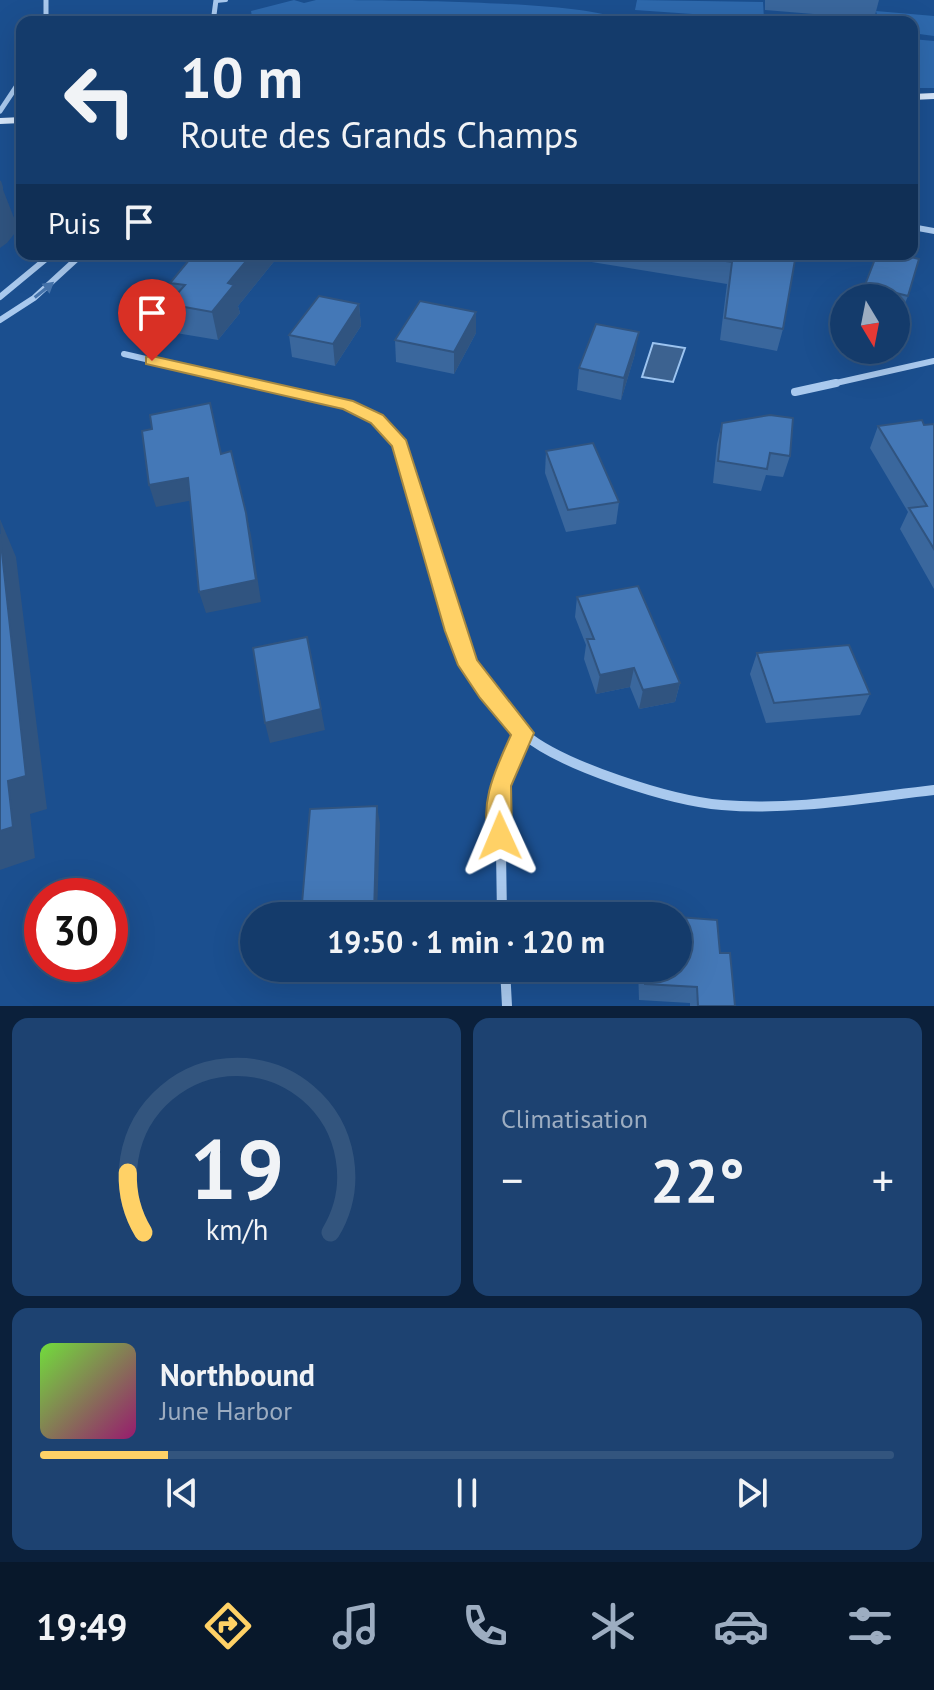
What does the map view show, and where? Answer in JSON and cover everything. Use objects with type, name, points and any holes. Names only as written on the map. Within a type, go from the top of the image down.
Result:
[{"type":"street","points":[[214,15],[216,1]]},
{"type":"street","points":[[0,111],[16,87]]},
{"type":"street","points":[[0,297],[45,260]]},
{"type":"street","points":[[0,320],[34,298],[75,260]]},
{"type":"street","points":[[124,354],[348,405],[377,419],[388,429],[400,444],[455,631],[469,665],[487,692],[523,733],[549,751],[640,787],[721,805],[815,804],[934,790]]},
{"type":"street","points":[[795,392],[934,361]]},
{"type":"street","points":[[502,902],[500,786],[523,733]]},
{"type":"street","points":[[506,982],[507,1006]]},
{"type":"lane","points":[[216,1],[226,0]]},
{"type":"shaded area","points":[[294,0],[304,3],[316,0],[381,0],[529,5],[609,16],[252,16],[251,11]]},
{"type":"shaded area","points":[[637,0],[763,2],[764,16],[721,16],[635,10]]},
{"type":"shaded area","points":[[876,11],[934,16],[934,36],[918,34],[918,16],[877,16]]},
{"type":"shaded area","points":[[918,40],[934,41],[934,88],[918,88]]},
{"type":"shaded area","points":[[653,343],[685,348],[673,382],[642,377]]},
{"type":"building","points":[[919,259],[910,289],[910,284],[865,284],[875,260]]},
{"type":"building","points":[[189,260],[247,260],[228,283],[234,285],[212,312],[168,304],[185,285],[170,283]]},
{"type":"building","points":[[719,260],[795,260],[783,329],[725,318],[732,262]]},
{"type":"building","points":[[319,296],[359,304],[333,344],[289,335]]},
{"type":"building","points":[[420,301],[476,312],[454,352],[395,340]]},
{"type":"building","points":[[596,324],[639,332],[624,378],[579,368]]},
{"type":"building","points":[[210,403],[221,454],[231,451],[246,513],[256,580],[199,592],[188,478],[149,485],[142,431],[152,429],[150,415]]},
{"type":"building","points":[[770,415],[793,418],[790,456],[770,453],[767,469],[718,461],[722,423]]},
{"type":"building","points":[[922,420],[924,425],[934,424],[934,549],[909,508],[927,506],[878,426]]},
{"type":"building","points":[[593,443],[619,502],[568,510],[546,451]]},
{"type":"building","points":[[0,534],[26,776],[8,781],[13,827],[0,831]]},
{"type":"building","points":[[638,586],[680,683],[643,690],[634,668],[600,675],[587,639],[594,639],[577,597]]},
{"type":"building","points":[[307,637],[321,709],[265,723],[253,648]]},
{"type":"building","points":[[849,645],[870,694],[774,703],[757,653]]},
{"type":"building","points":[[377,806],[374,902],[302,902],[310,809]]},
{"type":"building","points":[[692,918],[717,920],[720,953],[730,953],[735,1006],[698,1006],[697,987],[645,984],[692,982]]},
{"type":"route","points":[[152,361],[348,405],[377,419],[400,444],[455,631],[469,665],[487,692],[523,733],[500,786],[500,836]]}]
